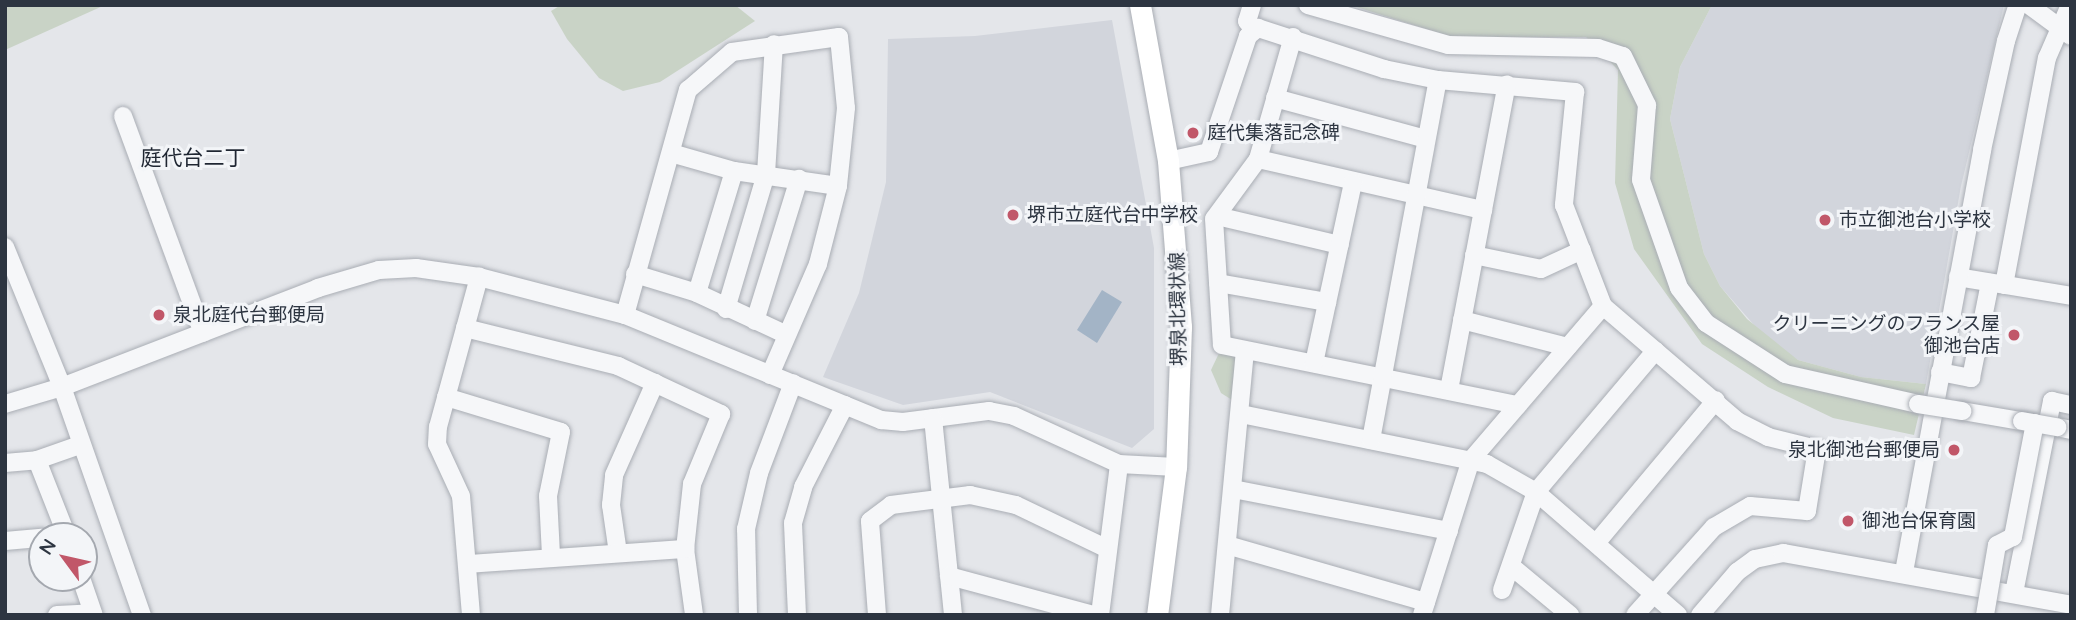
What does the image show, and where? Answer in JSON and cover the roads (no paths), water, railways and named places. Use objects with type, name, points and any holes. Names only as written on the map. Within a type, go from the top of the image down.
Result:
[{"type":"main road","name":"堺泉北環状線","points":[[1140,5],[1168,161],[1181,327],[1176,467],[1157,615]]},
{"type":"street","points":[[1252,5],[1247,21],[1253,29],[1293,37],[1384,69],[1438,80],[1575,92],[1564,205],[1603,306],[1716,400],[1737,421],[1768,438],[1816,449],[1807,512],[1750,506],[1714,527],[1635,615]]},
{"type":"street","points":[[1308,5],[1448,45],[1598,47],[1623,56],[1647,104],[1642,180],[1679,288],[1706,323],[1785,374],[1918,404],[2064,428]]},
{"type":"street","points":[[1904,572],[1958,278],[2006,41],[2018,5]]},
{"type":"street","points":[[2029,5],[2064,32]]},
{"type":"street","points":[[1940,372],[1971,378],[1997,284],[2047,58],[2064,32],[2070,5]]},
{"type":"street","points":[[1168,161],[1209,152],[1253,29]]},
{"type":"street","points":[[625,315],[688,90],[732,52],[839,37],[846,108],[838,186],[818,264],[770,375]]},
{"type":"street","points":[[1293,37],[1258,159],[1217,216],[1222,345],[1381,375],[1518,405]]},
{"type":"street","points":[[726,309],[766,174],[774,44]]},
{"type":"street","points":[[1371,440],[1438,80]]},
{"type":"street","points":[[1449,390],[1507,84]]},
{"type":"street","points":[[1275,98],[1426,139]]},
{"type":"street","points":[[123,116],[203,333]]},
{"type":"street","points":[[671,153],[734,171],[838,186]]},
{"type":"street","points":[[1258,159],[1353,183],[1483,210]]},
{"type":"street","points":[[697,293],[734,171]]},
{"type":"street","points":[[755,321],[781,247],[799,179]]},
{"type":"street","points":[[1314,363],[1353,183]]},
{"type":"street","points":[[1217,216],[1339,245]]},
{"type":"street","points":[[1474,256],[1541,269],[1581,250]]},
{"type":"street","points":[[6,253],[62,387],[80,445],[142,615]]},
{"type":"street","points":[[5,404],[62,387],[318,288],[379,271],[416,268],[479,277],[625,315],[881,420],[933,418],[989,411],[1014,416],[1119,464],[1176,467]]},
{"type":"street","points":[[635,274],[697,293],[726,309],[787,335]]},
{"type":"street","points":[[471,615],[461,496],[437,444],[446,397],[479,277]]},
{"type":"street","points":[[1958,278],[2070,292]]},
{"type":"street","points":[[1219,283],[1327,302]]},
{"type":"street","points":[[1227,545],[1424,608],[1471,460],[1603,306]]},
{"type":"street","points":[[1462,320],[1568,347]]},
{"type":"street","points":[[465,328],[618,366],[721,414],[692,484],[685,549],[694,615]]},
{"type":"street","points":[[1220,615],[1245,351]]},
{"type":"street","points":[[1502,590],[1536,492],[1655,351]]},
{"type":"street","points":[[618,553],[611,505],[614,475],[655,383]]},
{"type":"street","points":[[748,615],[746,528],[759,473],[793,383]]},
{"type":"street","points":[[446,397],[561,432],[548,496],[551,556]]},
{"type":"street","points":[[1597,542],[1716,400]]},
{"type":"street","points":[[2014,593],[2052,401],[2071,405]]},
{"type":"street","points":[[797,615],[793,523],[803,487],[845,405]]},
{"type":"street","points":[[1241,414],[1471,460],[1536,492],[1654,591],[1678,615]]},
{"type":"street","points":[[933,418],[953,615]]},
{"type":"street","points":[[1985,615],[1997,545],[2013,537],[2030,422]]},
{"type":"street","points":[[5,463],[37,460],[80,445]]},
{"type":"street","points":[[37,460],[61,522]]},
{"type":"street","points":[[1100,615],[1119,464]]},
{"type":"street","points":[[1233,489],[1449,531]]},
{"type":"street","points":[[877,615],[870,521],[891,505],[970,495],[1016,505],[1108,549]]},
{"type":"street","points":[[5,541],[28,539]]},
{"type":"street","points":[[468,565],[551,556],[685,549]]},
{"type":"street","points":[[1700,615],[1737,572],[1755,558],[1783,553],[1904,572],[2071,605]]},
{"type":"street","points":[[1511,566],[1570,615]]},
{"type":"street","points":[[949,576],[1094,615]]},
{"type":"street","points":[[57,615],[93,614],[86,592]]},
{"type":"water","points":[[1102,290],[1122,302],[1097,343],[1077,330]]},
{"type":"place","name":"庭代集落記念碑","points":[[1193,133]]},
{"type":"place","name":"堺市立庭代台中学校","points":[[1013,215]]},
{"type":"place","name":"市立御池台小学校","points":[[1825,220]]},
{"type":"place","name":"泉北庭代台郵便局","points":[[159,315]]},
{"type":"place","name":"クリーニングのフランス屋 御池台店","points":[[2014,335]]},
{"type":"place","name":"泉北御池台郵便局","points":[[1954,450]]},
{"type":"place","name":"御池台保育園","points":[[1848,521]]},
{"type":"district","name":"庭代台二丁","points":[[193,157]]}]
